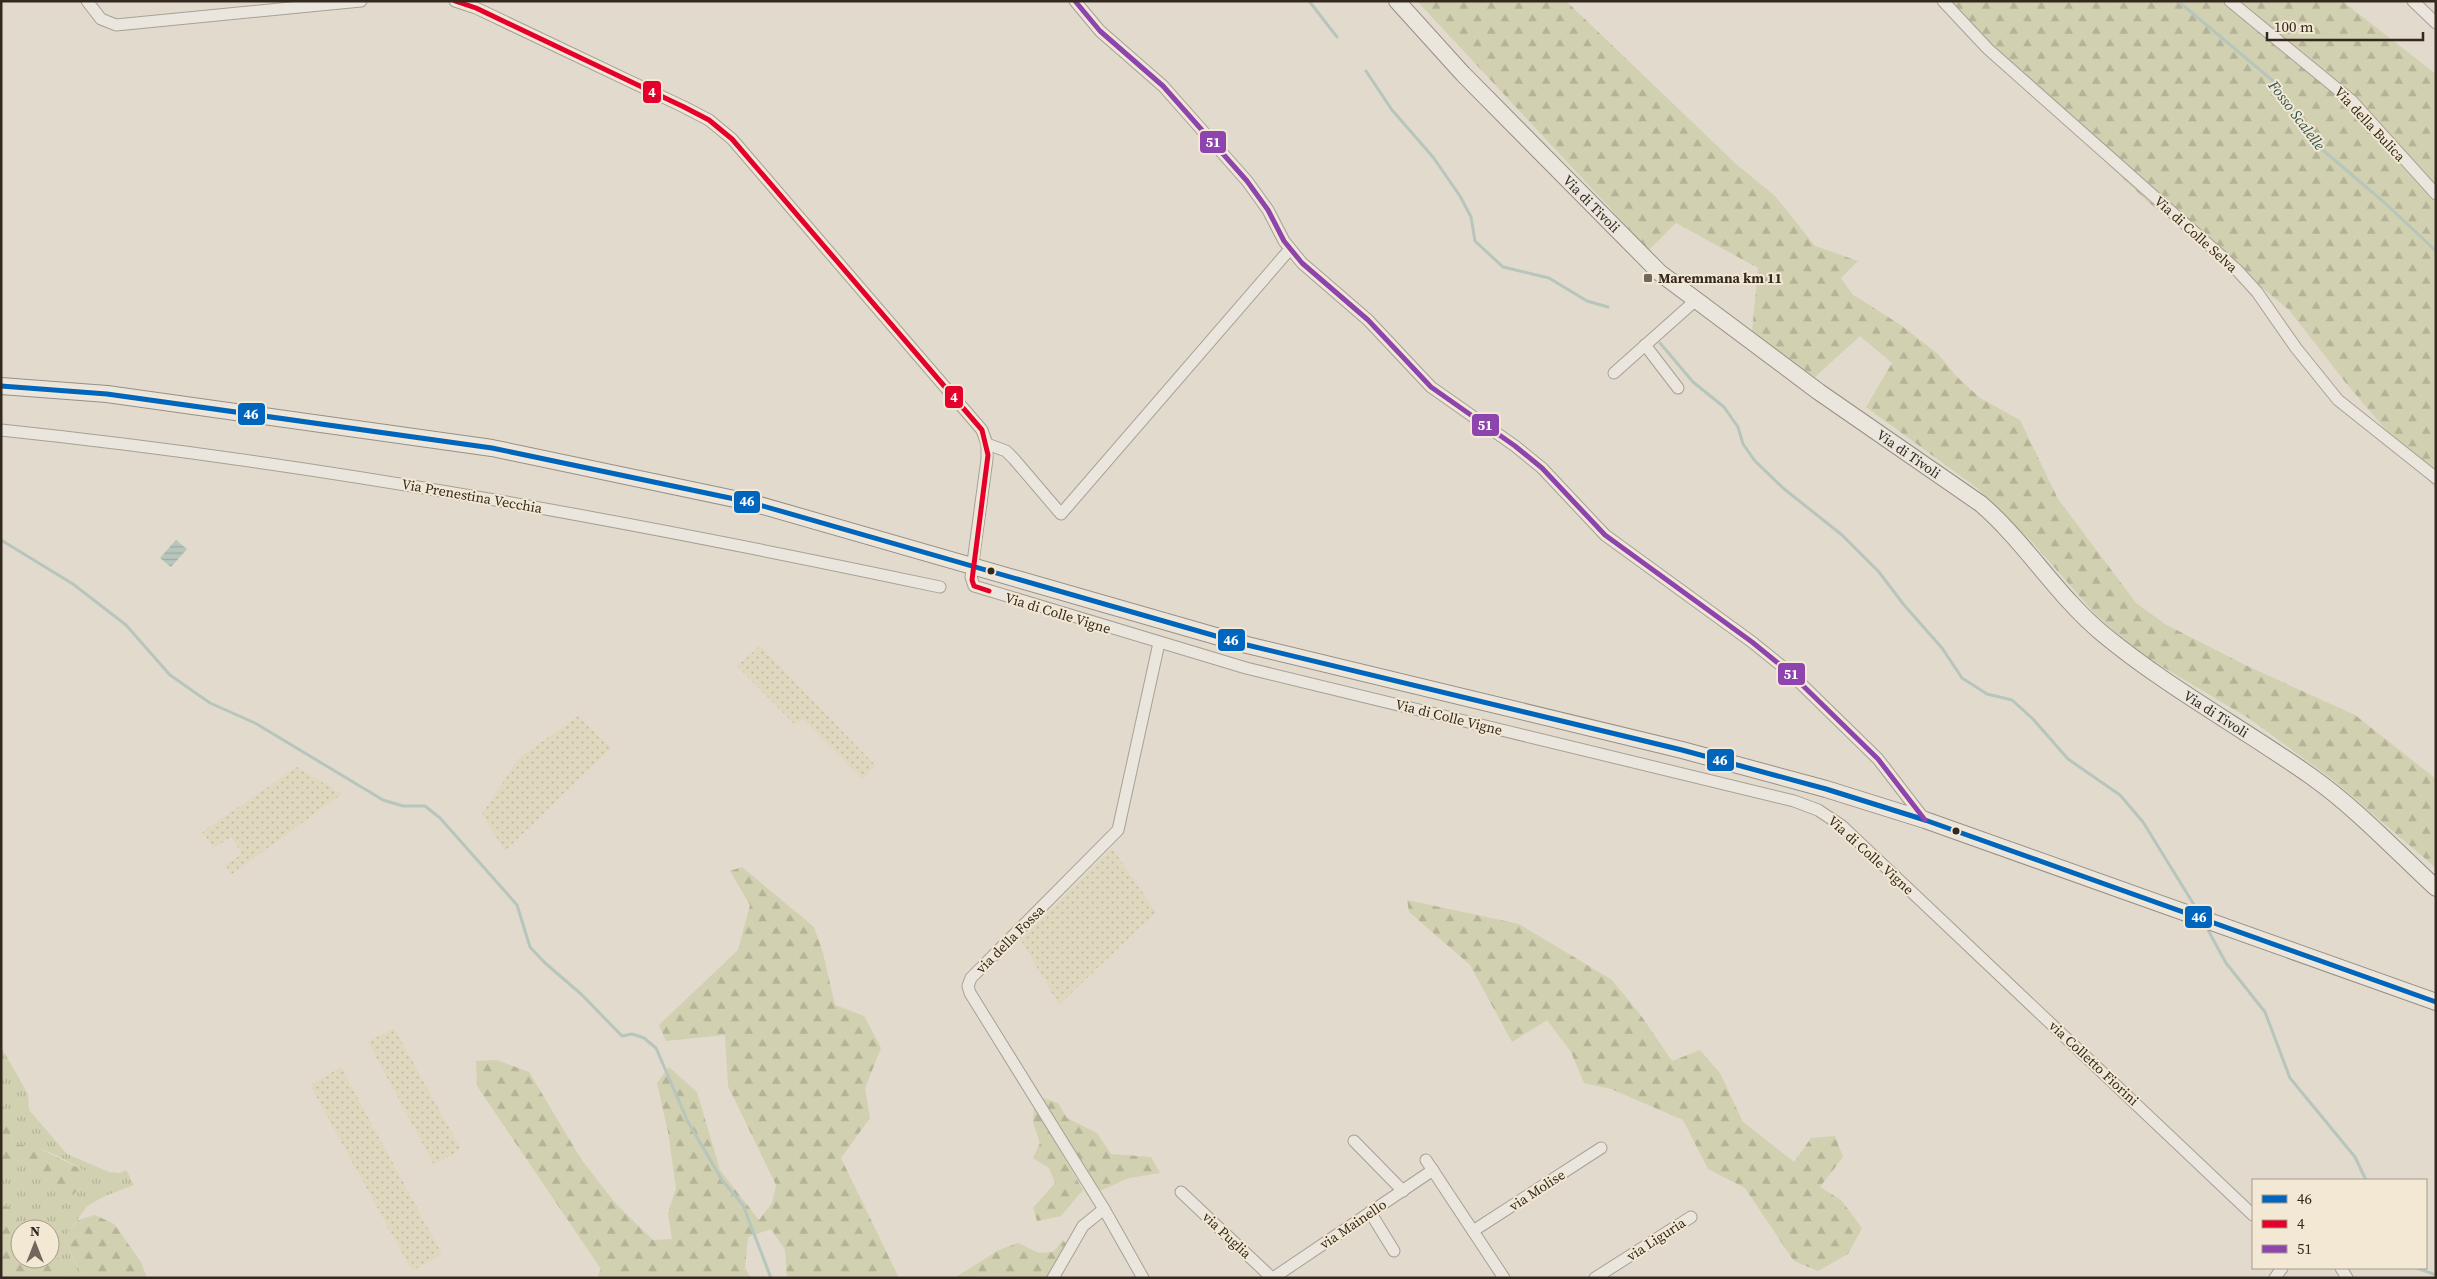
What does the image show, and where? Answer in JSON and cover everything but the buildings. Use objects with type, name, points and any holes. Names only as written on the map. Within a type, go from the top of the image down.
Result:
[{"type":"main road","name":"Via di Tivoli","points":[[1397,1],[1463,74],[1634,249],[1660,273],[1813,388],[1981,504],[2003,525],[2064,597],[2097,629],[2174,686],[2326,788],[2436,888]]},
{"type":"main road","points":[[1,386],[106,394],[517,452],[749,502],[1247,645],[1691,752],[1826,788],[1924,820],[2436,1002]]},
{"type":"street","points":[[87,1],[101,19],[116,24],[361,1]]},
{"type":"street","name":"Via di Colle Vigne","points":[[456,1],[476,8],[678,104],[722,129],[977,422],[987,444],[987,459],[972,580],[977,588],[1246,668],[1803,804],[1826,814],[1842,826],[1934,913]]},
{"type":"street","points":[[1075,1],[1100,31],[1163,86],[1247,181],[1263,202],[1290,249],[1314,275],[1368,320],[1427,384],[1515,446],[1542,468],[1600,531],[1646,567],[1752,642],[1789,672],[1871,752],[1924,820]]},
{"type":"street","name":"Via di Colle Selva","points":[[1943,1],[1988,49],[2241,274],[2257,292],[2310,366],[2344,407],[2436,478]]},
{"type":"street","name":"Via della Bulica","points":[[2230,1],[2352,101],[2436,194]]},
{"type":"street","points":[[2414,1],[2436,23]]},
{"type":"street","points":[[987,444],[1006,451],[1014,458],[1061,514],[1290,249]]},
{"type":"street","points":[[1614,374],[1696,300]]},
{"type":"street","points":[[1645,345],[1678,388]]},
{"type":"street","name":"Via Prenestina Vecchia","points":[[1,430],[132,443],[451,492],[781,553],[940,587]]},
{"type":"street","name":"via della Fossa","points":[[1143,1278],[1104,1210],[970,993],[968,986],[970,978],[1118,830],[1159,643]]},
{"type":"street","name":"via Colletto Fiorini","points":[[1934,913],[2252,1214]]},
{"type":"street","points":[[1354,1142],[1403,1191]]},
{"type":"street","name":"via Molise","points":[[1473,1231],[1601,1148]]},
{"type":"street","points":[[1426,1160],[1504,1278]]},
{"type":"street","name":"via Mainello","points":[[1273,1278],[1433,1170]]},
{"type":"street","name":"via Puglia","points":[[1181,1192],[1273,1278]]},
{"type":"street","points":[[1053,1278],[1083,1226],[1104,1210]]},
{"type":"street","points":[[1370,1212],[1394,1251]]},
{"type":"street","name":"via Liguria","points":[[1595,1278],[1691,1217]]},
{"type":"shaded area","points":[[176,540],[187,549],[171,567],[160,558]]},
{"type":"shaded area","points":[[760,646],[876,766],[862,779],[803,719],[795,725],[737,666]]},
{"type":"shaded area","points":[[578,716],[611,748],[505,851],[482,814],[519,758]]},
{"type":"shaded area","points":[[297,767],[342,794],[232,874],[225,865],[242,854],[231,837],[214,848],[202,832]]},
{"type":"shaded area","points":[[1112,848],[1156,912],[1059,1005],[1021,940]]},
{"type":"shaded area","points":[[394,1028],[461,1149],[434,1165],[368,1042]]},
{"type":"shaded area","points":[[341,1067],[442,1254],[412,1271],[310,1085]]},
{"type":"green space","points":[[1417,1],[1566,1],[1736,164],[1775,196],[1815,246],[1858,261],[1841,278],[1852,294],[1902,326],[1938,354],[1957,377],[1980,398],[2020,420],[2058,499],[2136,603],[2165,624],[2245,665],[2355,715],[2436,779],[2436,868],[2333,780],[2250,719],[2143,655],[2097,616],[2033,543],[1977,488],[1866,407],[1892,363],[1860,336],[1815,377],[1752,332],[1758,268],[1676,223],[1649,250]]},
{"type":"green space","points":[[1949,1],[2342,1],[2436,74],[2436,489],[2346,383],[2289,310],[2230,261],[2149,203],[2057,115]]},
{"type":"green space","points":[[742,867],[814,927],[823,953],[835,1005],[864,1016],[881,1048],[865,1088],[870,1118],[841,1158],[899,1278],[787,1278],[785,1250],[771,1229],[748,1237],[745,1268],[751,1278],[597,1278],[601,1269],[477,1086],[476,1061],[497,1060],[529,1072],[581,1159],[616,1204],[653,1240],[672,1239],[668,1213],[676,1188],[668,1132],[657,1083],[669,1067],[697,1092],[720,1170],[759,1220],[772,1203],[776,1185],[728,1086],[725,1035],[666,1041],[659,1025],[738,950],[750,905],[730,871]]},
{"type":"green space","points":[[1407,900],[1519,924],[1612,980],[1642,1017],[1672,1061],[1700,1050],[1720,1073],[1743,1122],[1794,1162],[1811,1138],[1835,1136],[1843,1157],[1820,1187],[1841,1200],[1862,1228],[1848,1254],[1818,1271],[1794,1261],[1745,1188],[1708,1169],[1683,1120],[1611,1089],[1584,1083],[1571,1052],[1547,1020],[1512,1042],[1470,965],[1409,912]]},
{"type":"green space","points":[[1,1047],[28,1094],[29,1110],[67,1154],[109,1172],[120,1173],[126,1170],[134,1185],[105,1196],[87,1206],[66,1236],[77,1266],[91,1278],[68,1276],[60,1262],[60,1219],[17,1219],[13,1208],[1,1205],[1,1174],[6,1173],[19,1159],[31,1165],[57,1190],[73,1195],[85,1182],[85,1171],[41,1149],[11,1145],[12,1128],[1,1099]]},
{"type":"green space","points":[[1043,1098],[1058,1103],[1067,1118],[1097,1133],[1111,1154],[1151,1157],[1160,1173],[1129,1178],[1097,1192],[1041,1101]]},
{"type":"green space","points":[[1,1099],[12,1128],[11,1145],[32,1145],[85,1171],[85,1182],[73,1195],[57,1190],[31,1165],[19,1159],[6,1173],[1,1174]]},
{"type":"green space","points":[[1034,1106],[1083,1190],[1061,1216],[1037,1221],[1033,1208],[1055,1183],[1049,1168],[1033,1158],[1040,1143],[1033,1122]]},
{"type":"green space","points":[[1,1205],[13,1208],[17,1219],[10,1219],[10,1269],[60,1269],[60,1261],[70,1278],[3,1278]]},
{"type":"green space","points":[[95,1215],[114,1224],[141,1262],[147,1278],[91,1278],[81,1271],[71,1254],[66,1236],[78,1220]]},
{"type":"green space","points":[[1063,1240],[1067,1245],[1047,1278],[986,1276],[954,1278],[999,1250],[1018,1243],[1039,1253],[1053,1252]]},
{"type":"waterway","points":[[1309,1],[1337,37]]},
{"type":"waterway","name":"Fosso Scalelle","points":[[2178,1],[2278,85],[2317,145],[2386,204],[2436,251]]},
{"type":"waterway","points":[[1366,71],[1392,110],[1433,157],[1460,196],[1471,217],[1475,241],[1503,267],[1549,278],[1587,301],[1608,307]]},
{"type":"waterway","points":[[1660,343],[1693,382],[1724,407],[1738,427],[1743,444],[1755,461],[1783,488],[1842,535],[1879,572],[1904,605],[1942,648],[1962,678],[1987,694],[2012,700],[2033,719],[2068,759],[2120,795],[2143,822],[2196,908]]},
{"type":"waterway","points":[[1,540],[73,584],[126,625],[170,675],[210,703],[255,723],[383,800],[403,806],[425,806],[440,818],[517,905],[530,947],[544,962],[581,994],[622,1036],[632,1034],[644,1038],[656,1048],[688,1122],[722,1180],[743,1205],[771,1278]]},
{"type":"waterway","points":[[2208,930],[2226,963],[2265,1012],[2290,1078],[2355,1157],[2366,1179]]},
{"type":"waterway","points":[[2420,1269],[2436,1275]]},
{"type":"transit line","name":"4","points":[[455,1],[476,8],[684,107],[709,120],[732,139],[982,430],[988,455],[972,580],[974,586],[989,591]]},
{"type":"transit line","name":"51","points":[[1075,1],[1100,31],[1163,86],[1247,181],[1268,210],[1284,241],[1302,263],[1368,320],[1431,387],[1515,446],[1542,468],[1605,535],[1752,642],[1789,672],[1878,759],[1925,820]]},
{"type":"transit line","name":"46","points":[[1,386],[107,394],[492,448],[749,502],[1247,645],[1682,750],[1826,789],[1925,820],[2436,1002]]},
{"type":"place","name":"Maremmana km 11","points":[[1648,278]]}]
